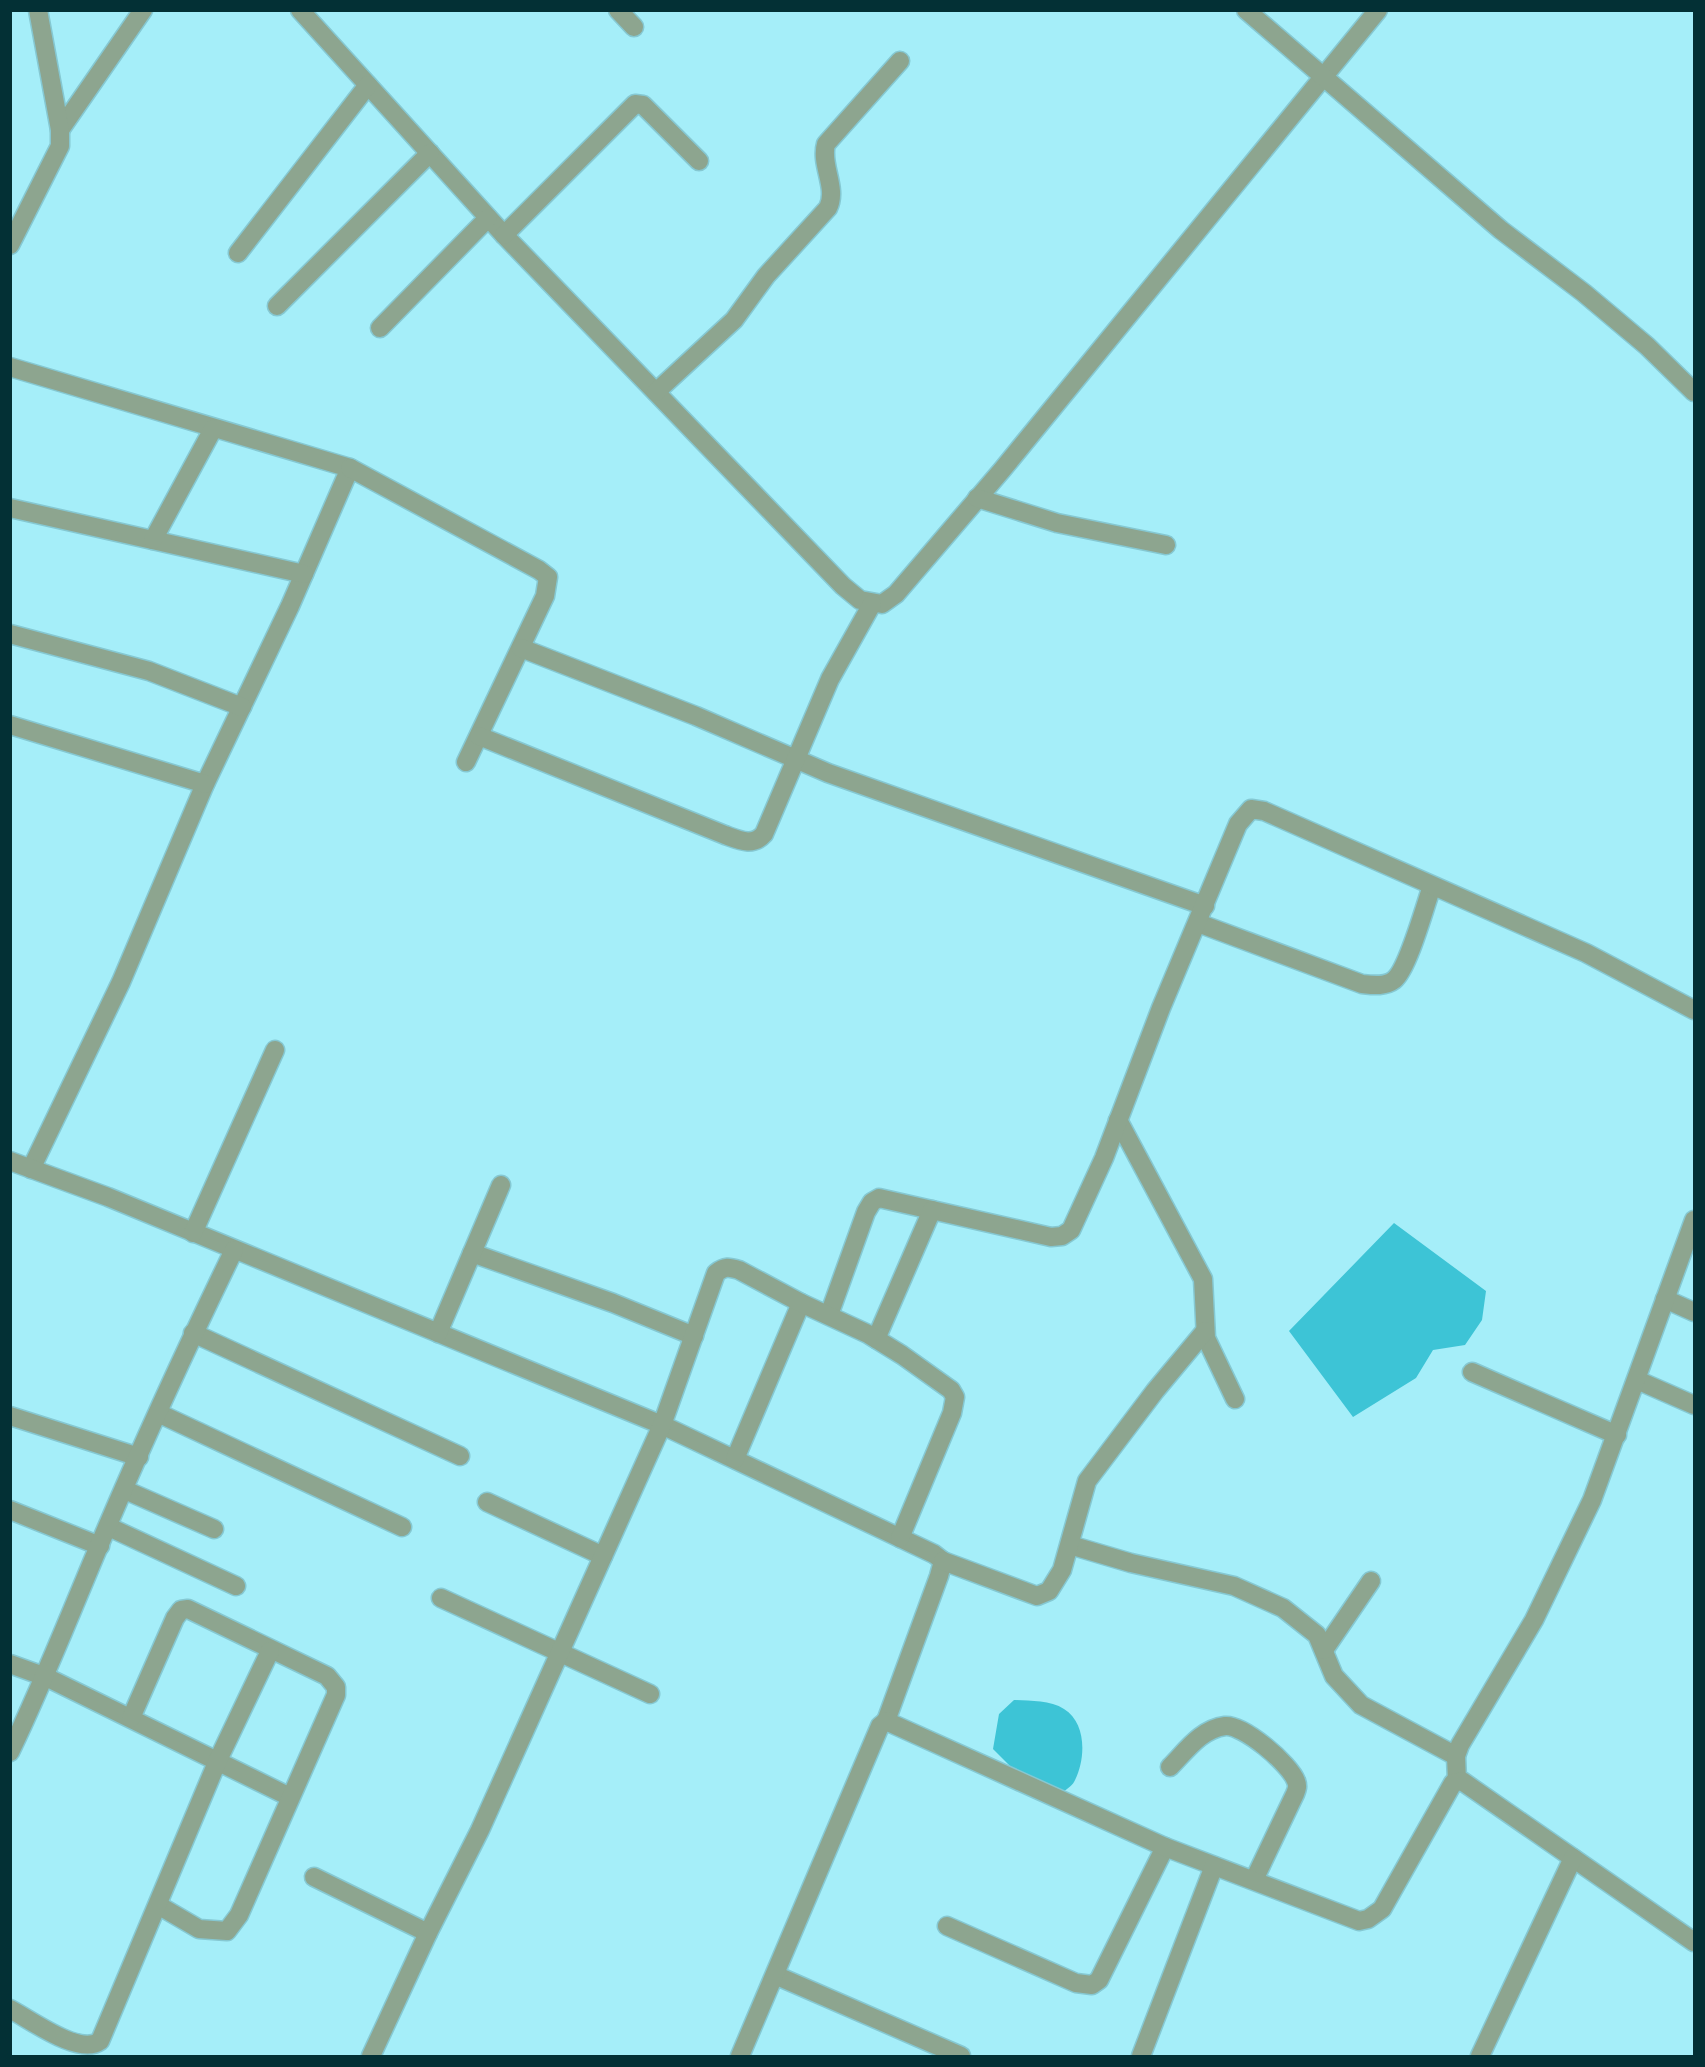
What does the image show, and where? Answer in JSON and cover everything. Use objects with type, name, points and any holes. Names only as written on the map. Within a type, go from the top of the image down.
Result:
[{"type":"street","points":[[13,234],[60,146],[60,130],[38,10]]},
{"type":"street","points":[[60,130],[143,10]]},
{"type":"street","points":[[300,10],[504,235],[843,586],[860,600],[872,604],[882,604],[896,594],[1378,10]]},
{"type":"street","points":[[618,10],[634,27]]},
{"type":"street","points":[[1246,10],[1501,230],[1602,308],[1695,392]]},
{"type":"street","points":[[656,392],[734,320],[765,276],[828,208],[831,194],[824,161],[826,144],[900,62]]},
{"type":"street","points":[[238,253],[368,85]]},
{"type":"street","points":[[504,235],[635,104],[643,105],[699,161]]},
{"type":"street","points":[[277,306],[430,153]]},
{"type":"street","points":[[380,328],[488,218]]},
{"type":"street","points":[[10,367],[350,468],[548,577],[545,596],[466,762]]},
{"type":"street","points":[[153,540],[213,429]]},
{"type":"street","points":[[31,1169],[120,982],[205,784],[304,574],[350,468]]},
{"type":"street","points":[[976,498],[1057,523],[1166,545]]},
{"type":"street","points":[[10,508],[304,574]]},
{"type":"street","points":[[479,736],[725,836],[751,842],[759,840],[765,834],[798,760],[830,679],[872,604]]},
{"type":"street","points":[[10,634],[149,671],[242,707]]},
{"type":"street","points":[[521,648],[696,716],[798,760],[1202,914],[1362,984],[1384,984],[1395,979],[1404,967],[1432,886]]},
{"type":"street","points":[[10,725],[205,784]]},
{"type":"street","points":[[829,1315],[872,1202],[879,1198],[1051,1237],[1062,1236],[1071,1230],[1119,1120],[1161,1008],[1238,825],[1251,809],[1264,811],[1586,953],[1695,1010]]},
{"type":"street","points":[[193,1233],[275,1050]]},
{"type":"street","points":[[1119,1120],[1203,1279],[1205,1331],[1214,1358],[1235,1399]]},
{"type":"street","points":[[10,1161],[193,1233],[663,1425],[900,1538],[942,1561],[1024,1592],[1044,1595],[1059,1576],[1087,1481],[1155,1391],[1205,1331]]},
{"type":"street","points":[[438,1333],[501,1185]]},
{"type":"street","points":[[876,1339],[932,1210]]},
{"type":"street","points":[[886,1721],[1165,1847],[1350,1919],[1368,1919],[1382,1909],[1457,1780],[1456,1756],[1564,1563],[1617,1435],[1695,1220]]},
{"type":"street","points":[[10,1752],[46,1677],[100,1546],[193,1333],[234,1250]]},
{"type":"street","points":[[472,1253],[613,1303],[694,1336]]},
{"type":"street","points":[[371,2056],[428,1933],[480,1830],[663,1425],[716,1273],[728,1266],[829,1315],[876,1339],[951,1390],[955,1397],[952,1413],[900,1538]]},
{"type":"street","points":[[1665,1299],[1695,1312]]},
{"type":"street","points":[[735,1460],[801,1303]]},
{"type":"street","points":[[193,1333],[460,1456]]},
{"type":"street","points":[[1472,1372],[1617,1435]]},
{"type":"street","points":[[1637,1380],[1695,1405]]},
{"type":"street","points":[[158,1413],[402,1527]]},
{"type":"street","points":[[10,1416],[139,1457]]},
{"type":"street","points":[[125,1490],[214,1530]]},
{"type":"street","points":[[487,1502],[603,1556]]},
{"type":"street","points":[[10,1510],[100,1546]]},
{"type":"street","points":[[109,1527],[236,1586]]},
{"type":"street","points":[[1070,1545],[1131,1563],[1234,1586],[1284,1608],[1317,1635],[1334,1676],[1361,1705],[1456,1756]]},
{"type":"street","points":[[740,2056],[880,1726],[886,1721],[942,1561]]},
{"type":"street","points":[[1324,1650],[1371,1581]]},
{"type":"street","points":[[441,1598],[650,1694]]},
{"type":"street","points":[[131,1718],[175,1618],[181,1610],[197,1612],[270,1651],[327,1676],[336,1687],[336,1695],[239,1915],[227,1931],[199,1929],[158,1905]]},
{"type":"street","points":[[10,2009],[69,2042],[94,2045],[100,2041],[218,1760],[270,1651]]},
{"type":"street","points":[[10,1664],[46,1677],[290,1797]]},
{"type":"street","points":[[1170,1767],[1201,1735],[1226,1726],[1234,1726],[1283,1762],[1295,1777],[1298,1784],[1295,1794],[1254,1880]]},
{"type":"street","points":[[1457,1780],[1466,1783],[1695,1942]]},
{"type":"street","points":[[947,1926],[1076,1983],[1092,1985],[1099,1980],[1165,1847]]},
{"type":"street","points":[[1480,2056],[1573,1858]]},
{"type":"street","points":[[1141,2056],[1214,1866]]},
{"type":"street","points":[[314,1877],[428,1933]]},
{"type":"street","points":[[775,1975],[961,2056]]},
{"type":"water","points":[[1394,1223],[1486,1291],[1482,1320],[1465,1345],[1433,1350],[1416,1378],[1353,1417],[1289,1331]]},
{"type":"water","points":[[1014,1700],[1058,1706],[1072,1715],[1077,1723],[1082,1742],[1081,1763],[1074,1782],[1061,1794],[1024,1780],[993,1749],[999,1714]]}]
